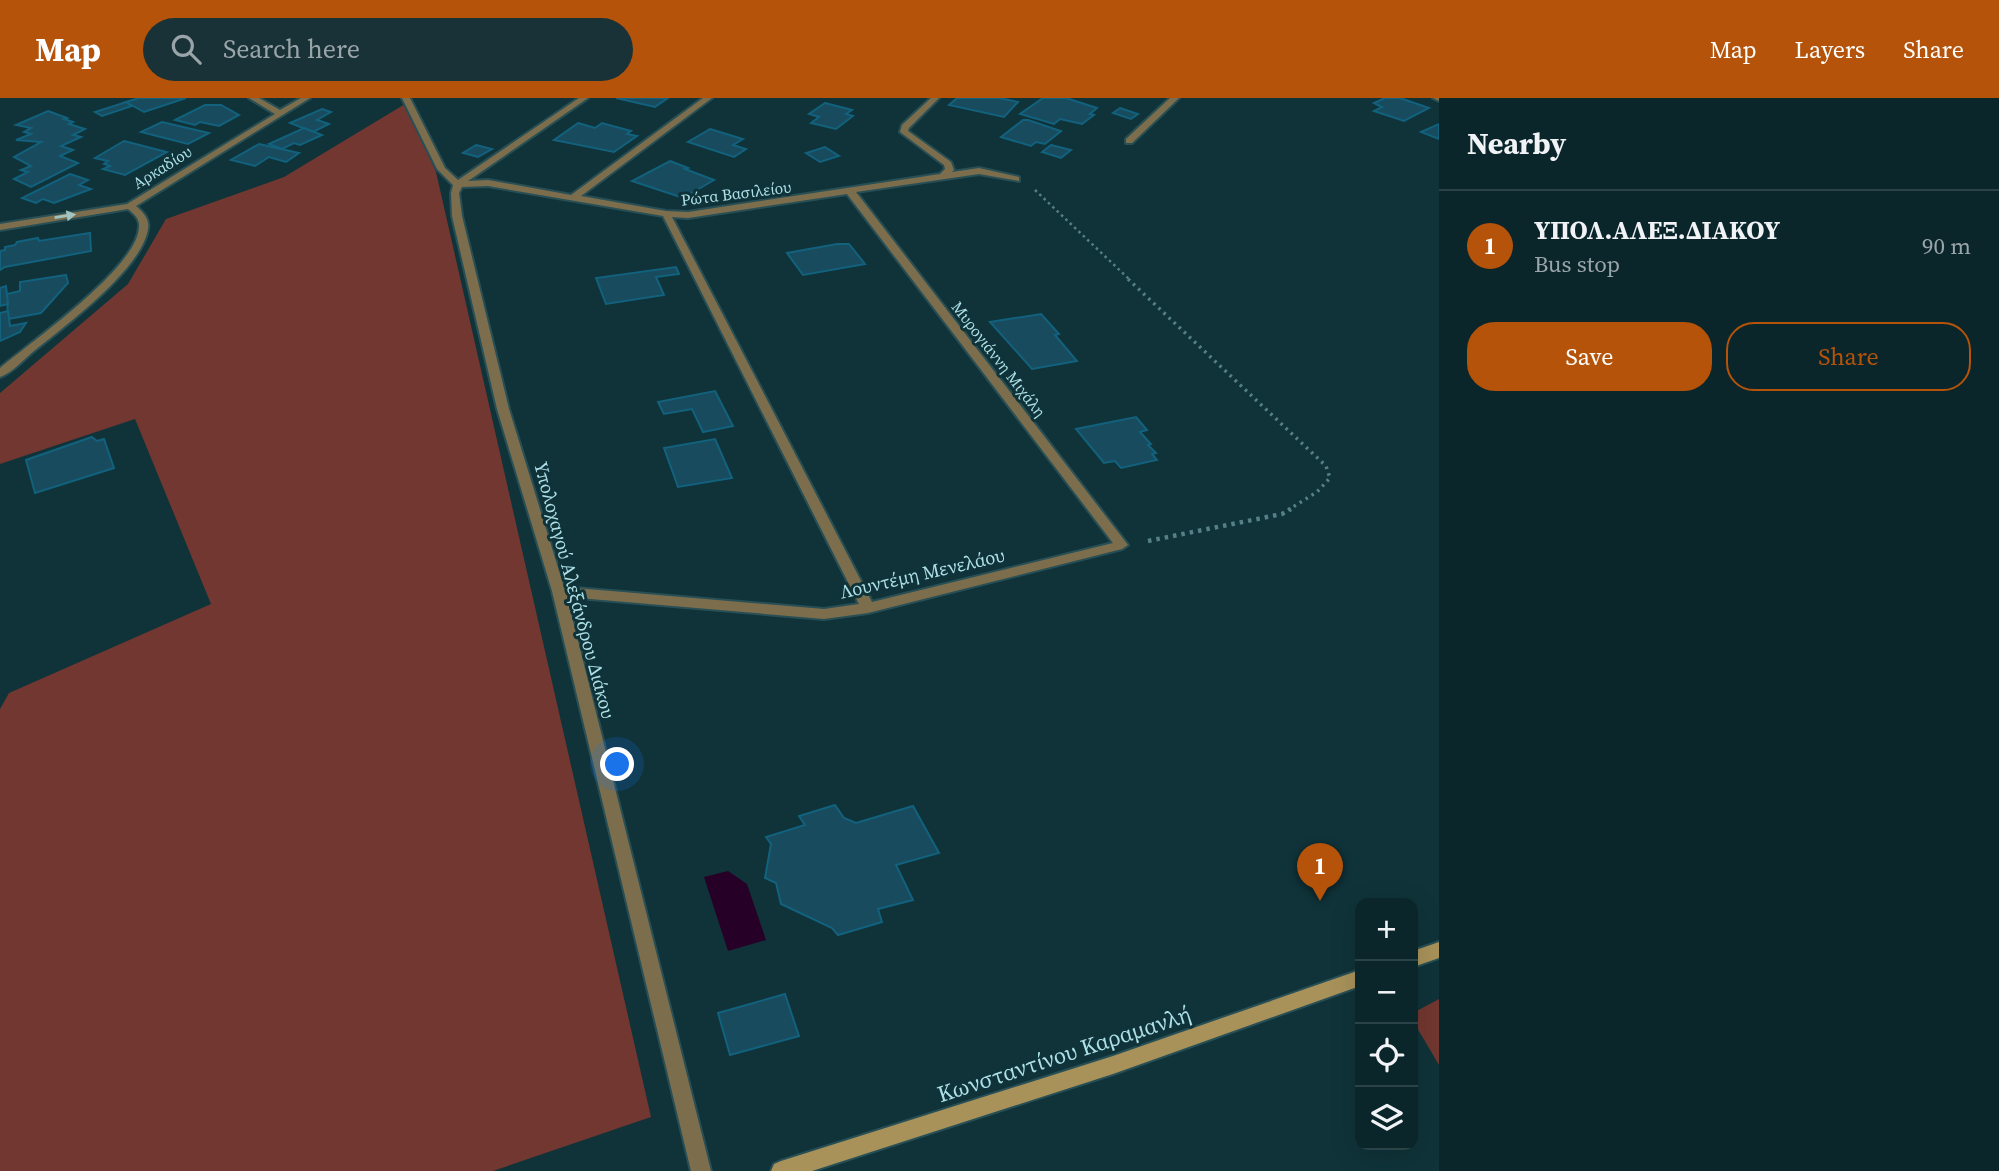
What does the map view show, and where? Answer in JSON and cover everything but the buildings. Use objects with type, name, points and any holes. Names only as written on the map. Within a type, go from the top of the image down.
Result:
[{"type":"main road","points":[[1418,957],[1439,950]]},
{"type":"main road","name":"Κωνσταντίνου Καραμανλή","points":[[781,1171],[1113,1065],[1355,980]]},
{"type":"street","points":[[253,98],[279,113]]},
{"type":"street","name":"Αρκαδίου","points":[[0,374],[95,294],[130,258],[144,230],[143,218],[130,206],[306,98]]},
{"type":"street","points":[[407,98],[441,169],[458,184],[584,98]]},
{"type":"street","points":[[574,197],[708,98]]},
{"type":"street","points":[[935,98],[905,127],[904,132],[948,164],[950,170],[943,177]]},
{"type":"street","points":[[1129,141],[1175,98]]},
{"type":"street","name":"Ρώτα Βασιλείου","points":[[458,184],[488,183],[666,214],[688,215],[979,171],[1016,179]]},
{"type":"street","name":"Υπολοχαγού Αλεξάνδρου Διάκου","points":[[458,184],[455,193],[457,216],[503,408],[559,592],[701,1171]]},
{"type":"street","name":"Μυρογιάννη Μιχάλη","points":[[850,191],[1122,545]]},
{"type":"street","points":[[0,227],[130,206]]},
{"type":"street","points":[[666,214],[868,608]]},
{"type":"street","name":"Λουντέμη Μενελάου","points":[[559,592],[824,614],[868,608],[1122,545]]},
{"type":"path","points":[[1016,179],[1026,182],[1326,466],[1329,478],[1317,492],[1282,514],[1122,545]]},
{"type":"shaded area","points":[[405,104],[436,172],[651,1117],[493,1171],[0,1171],[0,709],[9,693],[211,604],[135,419],[0,464],[0,393],[128,284],[166,219],[284,177]]},
{"type":"shaded area","points":[[728,871],[747,884],[766,940],[728,951],[704,877]]},
{"type":"shaded area","points":[[1439,999],[1439,1065],[1418,1029],[1418,1010]]},
{"type":"place","name":"ΥΠΟΛ.ΑΛΕΞ.ΔΙΑΚΟΥ","points":[[1320,901]]}]
